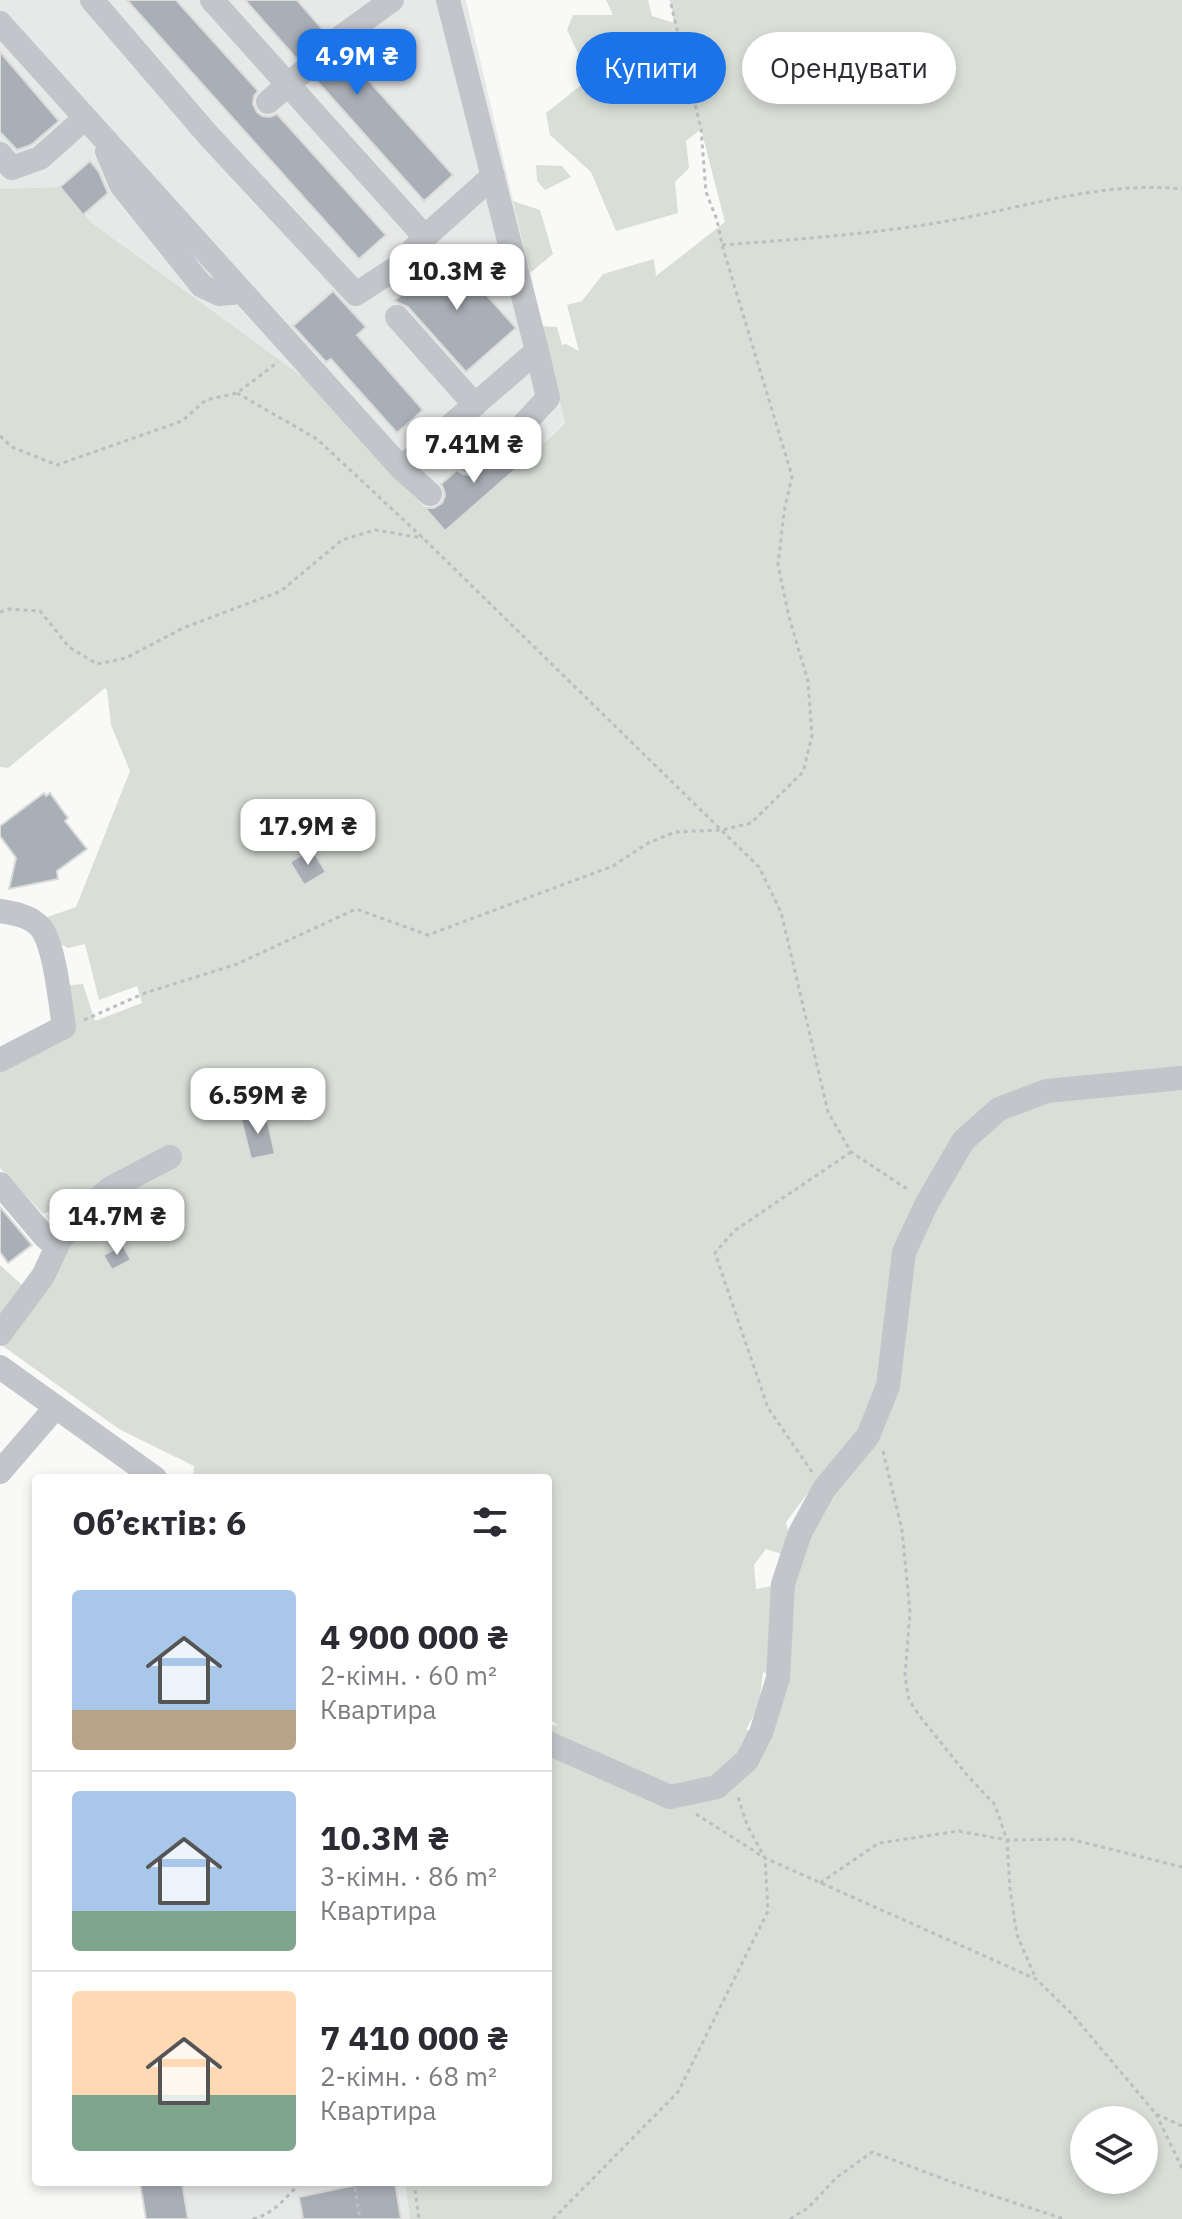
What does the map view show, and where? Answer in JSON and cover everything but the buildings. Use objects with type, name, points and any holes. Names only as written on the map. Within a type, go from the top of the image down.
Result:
[{"type":"street","points":[[92,0],[208,135],[356,294],[404,277],[425,237],[493,176]]},
{"type":"street","points":[[212,0],[298,77],[425,237]]},
{"type":"street","points":[[334,42],[392,0]]},
{"type":"street","points":[[448,0],[548,398],[508,441]]},
{"type":"street","points":[[0,23],[401,468],[430,494]]},
{"type":"street","points":[[268,102],[298,77]]},
{"type":"street","points":[[0,154],[12,168],[40,158],[93,126]]},
{"type":"street","points":[[397,317],[475,405]]},
{"type":"street","points":[[401,468],[537,351]]},
{"type":"street","points":[[443,432],[468,460]]},
{"type":"street","points":[[0,911],[27,918],[43,932],[54,967],[64,1027],[0,1060]]},
{"type":"street","points":[[552,1745],[670,1797],[717,1787],[747,1760],[761,1733],[778,1678],[783,1584],[800,1533],[824,1489],[868,1436],[888,1386],[904,1252],[927,1203],[963,1141],[999,1109],[1047,1091],[1182,1078]]},
{"type":"street","points":[[0,1334],[43,1276],[64,1234],[102,1194],[170,1157]]},
{"type":"street","points":[[0,1184],[56,1246]]},
{"type":"street","points":[[0,1367],[149,1474]]},
{"type":"street","points":[[0,1472],[56,1407]]},
{"type":"path","points":[[64,1027],[145,993],[237,964],[356,909],[428,935],[613,866],[648,843],[675,832],[722,830],[751,823],[803,772],[812,736],[808,681],[778,565],[792,476],[717,220],[706,192],[701,129],[670,0]]},
{"type":"path","points":[[722,245],[824,237],[952,220],[1071,194],[1153,186],[1182,189]]},
{"type":"path","points":[[0,436],[12,447],[57,465],[182,421],[206,400],[237,393],[295,350]]},
{"type":"path","points":[[237,393],[317,439],[423,538],[759,867],[781,912],[828,1112],[851,1152],[927,1203]]},
{"type":"path","points":[[0,612],[9,609],[40,611],[69,647],[97,664],[126,658],[183,628],[281,591],[342,540],[375,530],[423,538]]},
{"type":"path","points":[[824,1489],[768,1408],[715,1253],[734,1231],[851,1152]]},
{"type":"path","points":[[874,1421],[902,1530],[910,1612],[905,1676],[909,1700],[967,1775],[995,1805],[1007,1840],[1017,1935],[1036,1979]]},
{"type":"path","points":[[553,2219],[678,2092],[768,1911],[765,1858],[747,1825],[738,1796],[736,1769]]},
{"type":"path","points":[[670,1797],[765,1858],[1036,1979],[1072,2014],[1149,2106]]},
{"type":"path","points":[[820,1883],[879,1843],[959,1831],[1007,1840],[1070,1839],[1182,1867]]},
{"type":"path","points":[[1158,2115],[1182,2126]]},
{"type":"path","points":[[1158,2118],[1182,2168]]},
{"type":"path","points":[[790,2219],[808,2208],[836,2178],[872,2152],[1064,2219]]},
{"type":"path","points":[[253,2219],[260,2218],[280,2204],[297,2186]]},
{"type":"path","points":[[353,2186],[360,2219]]},
{"type":"path","points":[[415,2186],[419,2219]]},
{"type":"shaded area","points":[[0,0],[466,0],[565,422],[445,531],[310,382],[92,223],[60,187],[0,189]]},
{"type":"shaded area","points":[[606,0],[648,0],[652,16],[674,23],[670,0],[1182,0],[1182,2219],[410,2219],[406,2186],[552,2186],[552,1726],[558,1725],[552,1721],[552,1474],[193,1474],[194,1466],[119,1429],[0,1344],[0,1265],[23,1286],[70,1246],[115,1186],[43,1214],[0,1168],[0,1060],[57,1031],[57,986],[83,984],[95,1021],[142,1003],[137,986],[99,1000],[85,944],[68,948],[45,936],[33,922],[76,907],[130,771],[111,725],[107,690],[105,688],[8,768],[0,767],[0,189],[60,187],[92,223],[310,382],[445,530],[522,463],[532,467],[525,461],[565,423],[542,326],[557,327],[562,345],[579,351],[567,305],[582,301],[603,274],[654,259],[656,276],[725,222],[701,129],[686,141],[689,168],[675,182],[678,213],[616,231],[591,172],[550,135],[546,113],[576,89],[576,104],[726,104],[726,32],[576,32],[576,49],[567,30],[573,15],[613,15]],"holes":[[[823,1490],[783,1584],[756,1589],[754,1565],[766,1549],[782,1554],[789,1536],[786,1522],[807,1494]],[[763,1672],[778,1678],[761,1733],[746,1730],[759,1705]]]},
{"type":"shaded area","points":[[536,165],[562,166],[571,177],[545,190],[537,181]]},
{"type":"shaded area","points":[[513,201],[540,210],[553,254],[530,273]]},
{"type":"shaded area","points":[[141,2186],[406,2186],[410,2219],[146,2219]]}]
